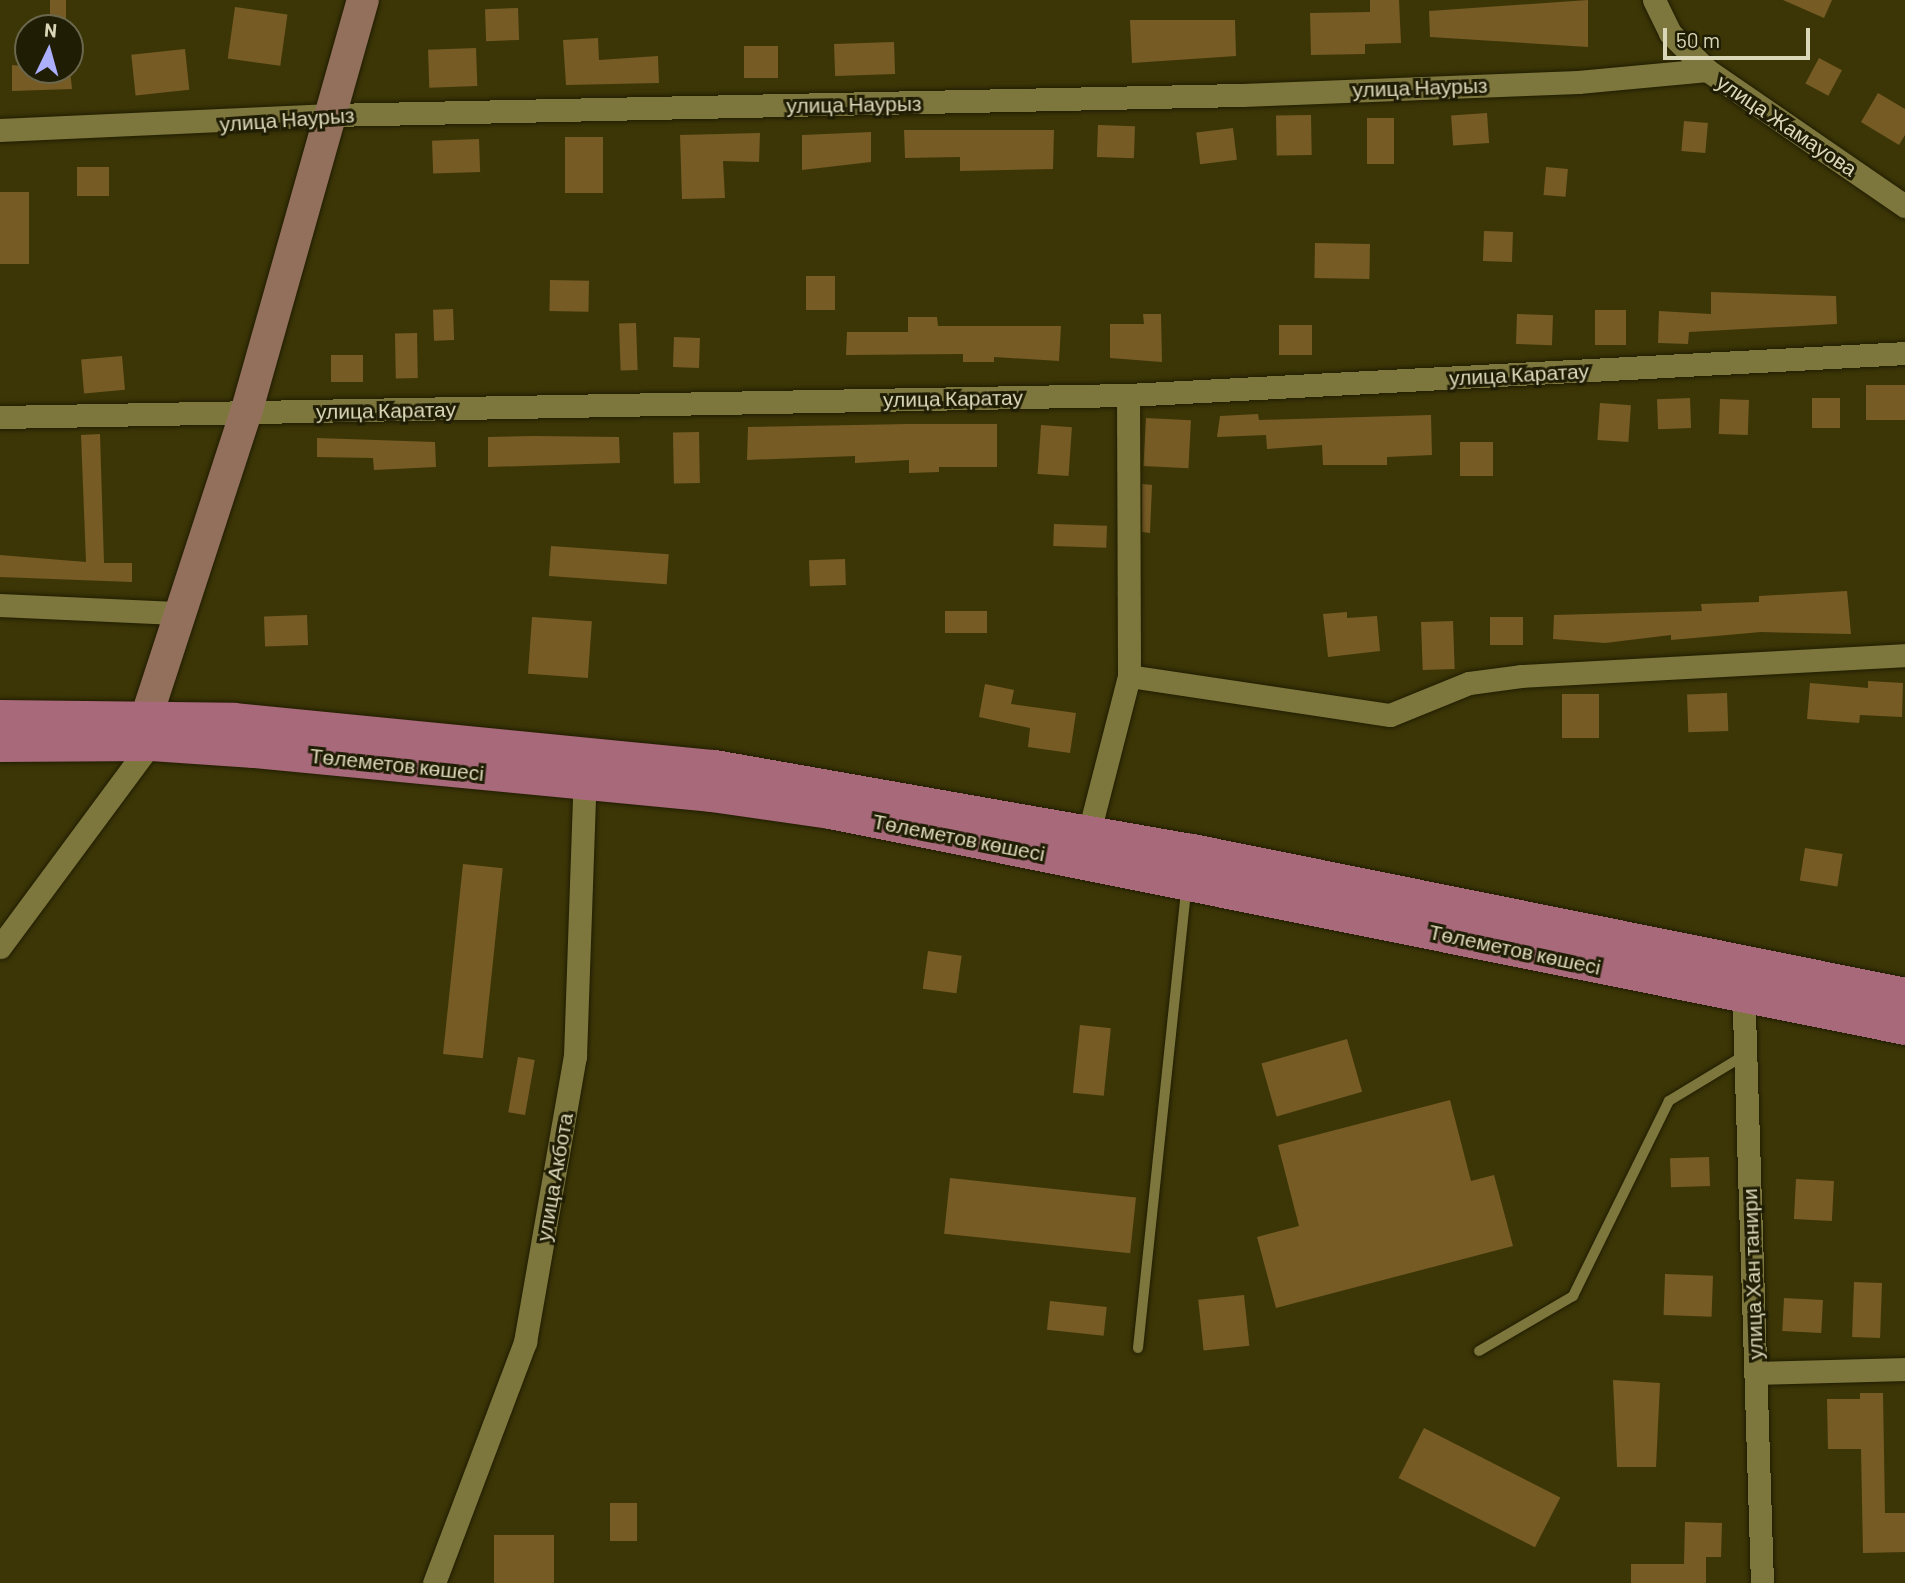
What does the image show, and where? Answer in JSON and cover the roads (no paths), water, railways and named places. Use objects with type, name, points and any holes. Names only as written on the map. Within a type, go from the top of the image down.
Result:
[{"type":"main road","name":"Төлеметов көшесі","points":[[0,717],[585,767],[819,783],[1089,832],[1743,981],[1905,1027]]},
{"type":"main road","name":"Төлеметов көшесі","points":[[0,744],[149,729]]},
{"type":"main road","name":"Төлеметов көшесі","points":[[585,767],[830,811],[1187,881],[1743,981],[1905,995]]},
{"type":"street","points":[[0,947],[149,729],[176,613],[246,413],[363,0]]},
{"type":"street","name":"улица Жамауова","points":[[1654,0],[1670,33],[1707,71],[1905,206]]},
{"type":"street","name":"улица Наурыз","points":[[0,130],[331,115],[1242,95],[1707,71]]},
{"type":"street","name":"улица Каратау","points":[[0,417],[1128,395],[1905,354]]},
{"type":"street","points":[[1089,832],[1129,676],[1128,395]]},
{"type":"street","points":[[0,605],[176,613]]},
{"type":"street","points":[[1129,676],[1390,715],[1469,683],[1521,676],[1905,655]]},
{"type":"street","name":"улица Акбота","points":[[434,1583],[525,1342],[575,1056],[585,767]]},
{"type":"street","name":"улица Хан танири","points":[[1743,981],[1762,1583]]},
{"type":"street","points":[[1755,1373],[1905,1369]]},
{"type":"lane","points":[[1138,1348],[1187,881]]},
{"type":"lane","points":[[1479,1351],[1573,1296],[1669,1101],[1745,1055]]}]
